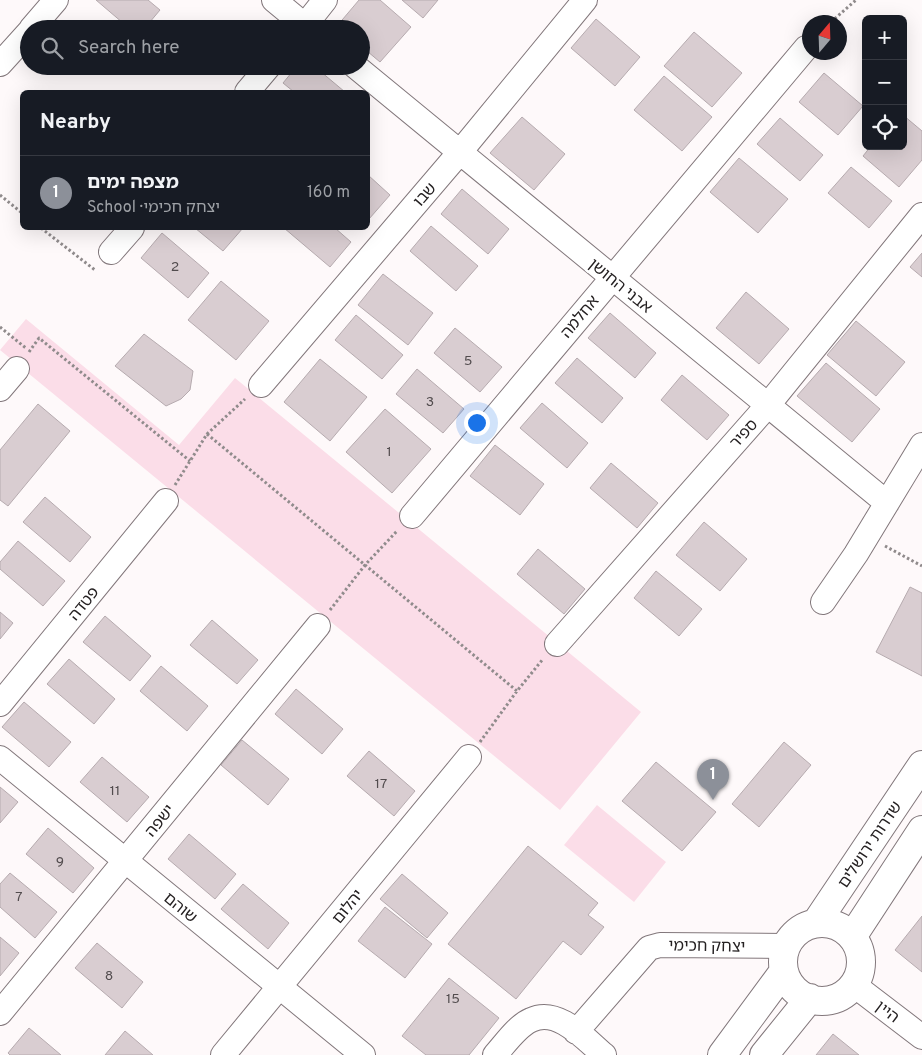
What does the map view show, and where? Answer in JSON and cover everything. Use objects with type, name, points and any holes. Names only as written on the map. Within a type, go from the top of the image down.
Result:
[{"type":"main road","name":"שדרות ירושלים","points":[[816,923],[922,765]]},
{"type":"main road","points":[[852,937],[922,830]]},
{"type":"main road","points":[[722,1055],[786,958],[798,931],[816,923],[836,925],[852,937],[861,955],[859,976],[854,985],[839,997],[819,1001],[810,998],[791,985],[786,958]]},
{"type":"main road","points":[[764,1055],[810,998]]},
{"type":"street","points":[[39,20],[56,0]]},
{"type":"street","points":[[274,0],[296,20]]},
{"type":"street","points":[[311,20],[325,0]]},
{"type":"street","name":"שבו","points":[[261,385],[460,152],[585,0]]},
{"type":"street","points":[[0,64],[20,42]]},
{"type":"street","name":"אחלמה","points":[[412,516],[802,53]]},
{"type":"street","points":[[249,90],[262,75]]},
{"type":"street","name":"אבני החושן","points":[[366,75],[887,503]]},
{"type":"street","name":"ספיר","points":[[557,644],[768,405],[922,215]]},
{"type":"street","points":[[111,252],[130,230]]},
{"type":"street","points":[[0,389],[23,360]]},
{"type":"street","points":[[823,602],[922,445]]},
{"type":"street","name":"פטדה","points":[[0,704],[166,501]]},
{"type":"street","name":"ישפה","points":[[0,1013],[318,626]]},
{"type":"street","name":"יהלום","points":[[223,1055],[470,757]]},
{"type":"street","name":"שוהם","points":[[0,758],[363,1055]]},
{"type":"street","name":"יצחק חכימי","points":[[576,1032],[649,948],[660,945],[786,958]]},
{"type":"street","name":"היין","points":[[854,985],[922,1037]]},
{"type":"street","points":[[495,1055],[531,1019],[547,1017],[564,1022],[604,1055]]},
{"type":"path","points":[[839,15],[856,0]]},
{"type":"path","points":[[0,195],[20,211]]},
{"type":"path","points":[[44,230],[95,270]]},
{"type":"path","points":[[0,327],[23,360]]},
{"type":"path","points":[[39,338],[190,461]]},
{"type":"path","points":[[166,501],[207,434],[261,385]]},
{"type":"path","points":[[207,434],[517,691]]},
{"type":"path","points":[[318,626],[365,565],[412,516]]},
{"type":"path","points":[[866,536],[922,566]]},
{"type":"path","points":[[470,757],[517,691],[557,644]]},
{"type":"shaded area","points":[[26,319],[179,445],[235,378],[641,712],[560,810],[0,350]]},
{"type":"shaded area","points":[[597,805],[666,862],[634,902],[564,845]]},
{"type":"building","points":[[96,0],[148,0],[160,10],[152,20],[119,20]]},
{"type":"building","points":[[359,0],[380,0],[411,27],[380,62],[370,54],[370,20],[342,20]]},
{"type":"building","points":[[402,0],[438,0],[423,18]]},
{"type":"building","points":[[596,19],[640,57],[615,86],[571,48]]},
{"type":"building","points":[[694,32],[742,73],[712,107],[664,66]]},
{"type":"building","points":[[824,73],[862,107],[838,135],[799,102]]},
{"type":"building","points":[[290,75],[325,75],[343,90],[292,90],[283,83]]},
{"type":"building","points":[[664,76],[712,117],[682,151],[634,110]]},
{"type":"building","points":[[522,117],[565,154],[534,190],[490,153]]},
{"type":"building","points":[[780,118],[823,155],[800,181],[757,144]]},
{"type":"building","points":[[907,118],[922,131],[922,160],[899,187],[863,156],[868,150],[907,150]]},
{"type":"building","points":[[739,158],[788,199],[758,233],[710,192]]},
{"type":"building","points":[[851,167],[892,201],[869,228],[828,193]]},
{"type":"building","points":[[370,177],[390,195],[370,218]]},
{"type":"building","points":[[462,189],[509,229],[488,254],[441,214]]},
{"type":"building","points":[[431,226],[478,266],[456,291],[410,251]]},
{"type":"building","points":[[197,230],[241,230],[223,251]]},
{"type":"building","points":[[286,230],[337,230],[351,242],[330,267]]},
{"type":"building","points":[[162,233],[209,273],[188,298],[141,258]]},
{"type":"building","points":[[922,253],[922,277],[910,267]]},
{"type":"building","points":[[383,274],[433,313],[408,345],[358,305]]},
{"type":"building","points":[[221,281],[269,321],[236,360],[188,320]]},
{"type":"building","points":[[746,292],[789,329],[759,364],[716,328]]},
{"type":"building","points":[[610,313],[656,353],[635,378],[588,338]]},
{"type":"building","points":[[356,315],[403,355],[382,379],[335,340]]},
{"type":"building","points":[[856,321],[905,362],[876,396],[827,355]]},
{"type":"building","points":[[455,328],[502,367],[480,392],[434,353]]},
{"type":"building","points":[[144,334],[193,371],[190,390],[181,399],[166,406],[115,366]]},
{"type":"building","points":[[577,358],[623,398],[602,423],[555,383]]},
{"type":"building","points":[[320,359],[367,397],[330,441],[284,402]]},
{"type":"building","points":[[826,363],[880,409],[852,442],[797,396]]},
{"type":"building","points":[[417,369],[464,409],[443,433],[396,394]]},
{"type":"building","points":[[682,375],[729,415],[707,440],[661,400]]},
{"type":"building","points":[[542,403],[588,443],[567,468],[520,428]]},
{"type":"building","points":[[38,404],[70,431],[8,506],[0,500],[0,450]]},
{"type":"building","points":[[385,409],[431,449],[392,493],[346,452]]},
{"type":"building","points":[[495,445],[544,484],[520,515],[470,476]]},
{"type":"building","points":[[611,463],[658,503],[637,528],[590,488]]},
{"type":"building","points":[[45,497],[91,537],[70,562],[23,522]]},
{"type":"building","points":[[704,522],[747,559],[720,591],[676,555]]},
{"type":"building","points":[[18,541],[65,581],[43,606],[0,569],[0,562]]},
{"type":"building","points":[[538,549],[585,589],[564,614],[517,574]]},
{"type":"building","points":[[656,571],[702,609],[679,636],[634,598]]},
{"type":"building","points":[[910,587],[922,593],[922,676],[876,652]]},
{"type":"building","points":[[0,612],[13,623],[0,639]]},
{"type":"building","points":[[105,616],[151,656],[130,681],[83,642]]},
{"type":"building","points":[[212,620],[258,660],[237,684],[190,645]]},
{"type":"building","points":[[69,659],[115,699],[94,724],[47,684]]},
{"type":"building","points":[[161,666],[208,706],[187,731],[140,691]]},
{"type":"building","points":[[296,689],[343,729],[322,754],[275,714]]},
{"type":"building","points":[[24,702],[71,742],[49,767],[2,727]]},
{"type":"building","points":[[242,740],[289,779],[268,805],[221,765]]},
{"type":"building","points":[[784,742],[811,765],[759,827],[732,804]]},
{"type":"building","points":[[369,751],[415,791],[394,816],[347,776]]},
{"type":"building","points":[[102,757],[149,797],[127,822],[80,782]]},
{"type":"building","points":[[656,762],[716,812],[682,851],[622,801]]},
{"type":"building","points":[[0,787],[18,802],[0,823]]},
{"type":"building","points":[[48,828],[94,868],[73,893],[26,854]]},
{"type":"building","points":[[189,834],[236,874],[215,899],[168,859]]},
{"type":"building","points":[[528,846],[598,903],[588,915],[604,927],[581,955],[563,941],[516,999],[448,944]]},
{"type":"building","points":[[10,873],[57,912],[35,938],[0,907],[0,884]]},
{"type":"building","points":[[402,874],[448,913],[427,938],[380,899]]},
{"type":"building","points":[[243,884],[289,923],[268,949],[221,909]]},
{"type":"building","points":[[385,907],[432,944],[405,978],[358,941]]},
{"type":"building","points":[[922,916],[922,972],[895,950]]},
{"type":"building","points":[[0,937],[19,953],[0,976]]},
{"type":"building","points":[[97,943],[143,982],[122,1008],[75,968]]},
{"type":"building","points":[[449,978],[499,1018],[469,1055],[426,1055],[402,1036]]},
{"type":"building","points":[[29,1028],[61,1055],[10,1055],[8,1053]]},
{"type":"building","points":[[125,1031],[153,1055],[105,1055]]},
{"type":"building","points":[[833,1034],[859,1055],[816,1055]]},
{"type":"place","name":"מצפה ימים","points":[[713,800]]}]
